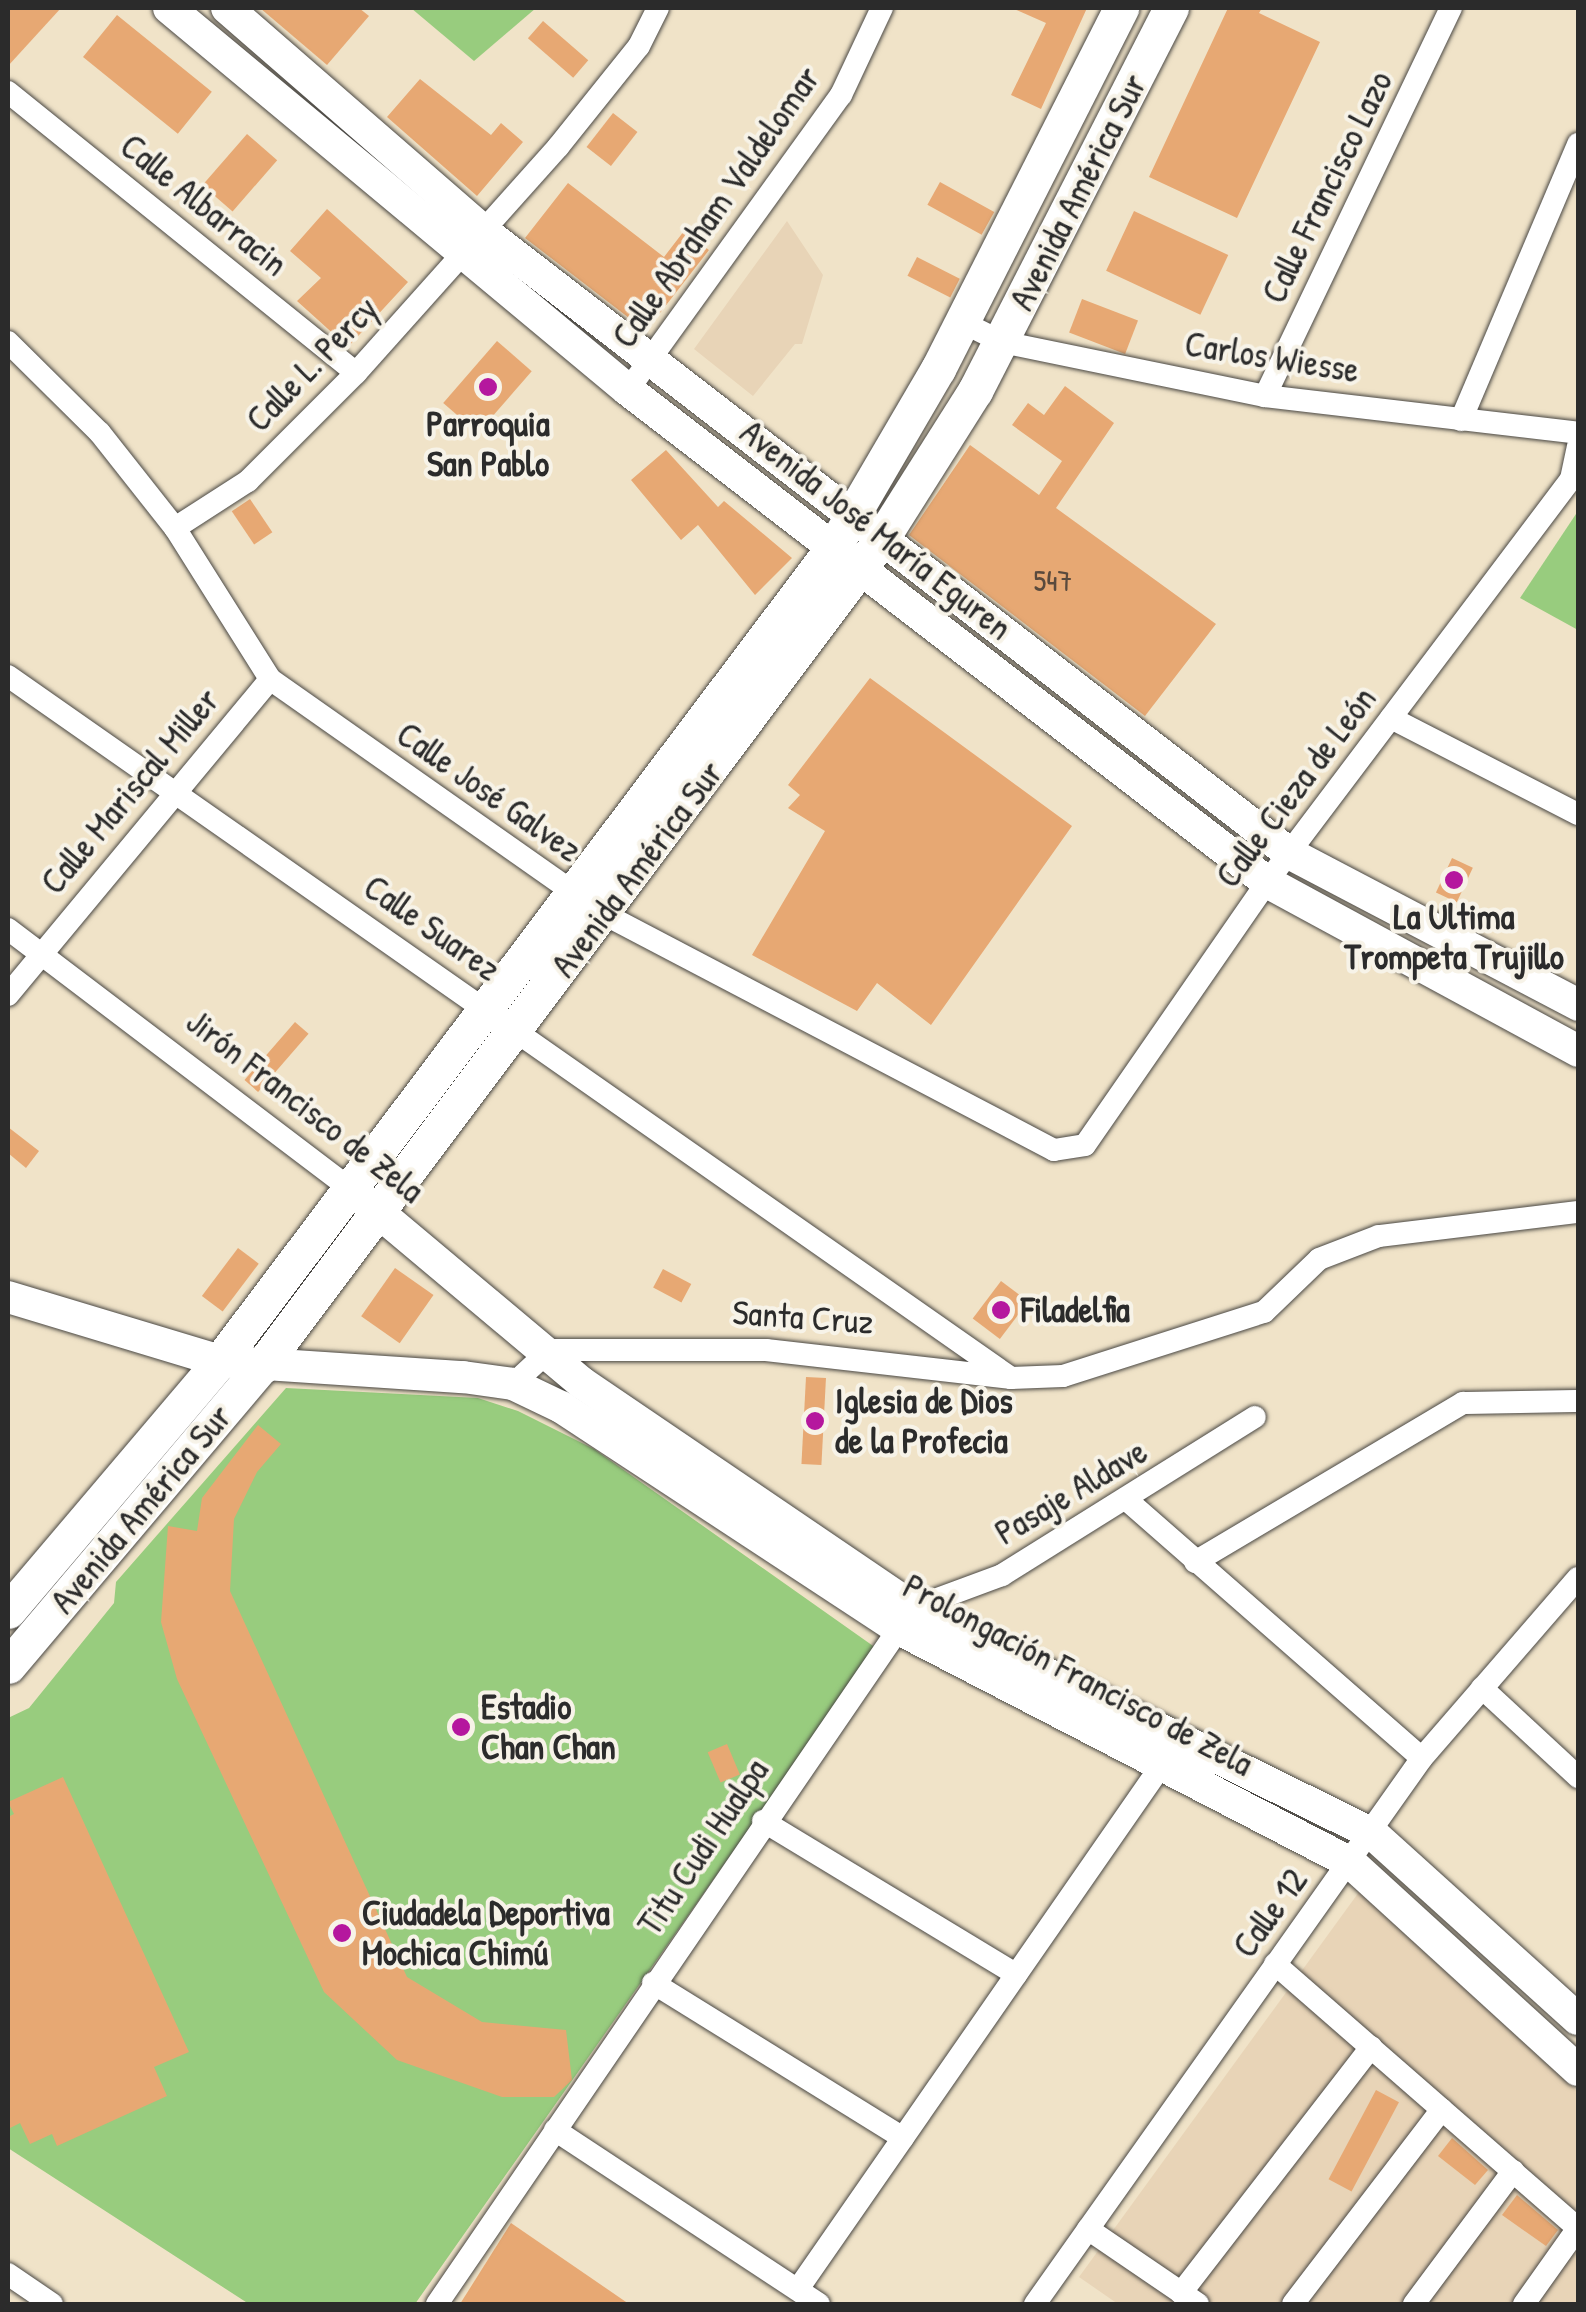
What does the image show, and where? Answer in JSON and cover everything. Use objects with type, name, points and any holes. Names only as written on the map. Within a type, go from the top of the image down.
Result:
[{"type":"main road","name":"Avenida José María Eguren","points":[[170,8],[474,244],[547,280],[652,361],[1096,752],[1267,882],[1578,1052]]},
{"type":"main road","name":"Avenida José María Eguren","points":[[227,8],[474,244],[525,306],[628,390],[857,542],[1117,724],[1289,853],[1578,1005]]},
{"type":"main road","name":"Avenida América Sur","points":[[8,1611],[220,1362],[569,891],[734,678],[857,542],[960,321],[1121,8]]},
{"type":"main road","name":"Avenida América Sur","points":[[8,1666],[261,1367],[764,697],[857,542],[1002,342],[1171,8]]},
{"type":"main road","points":[[525,306],[547,280]]},
{"type":"main road","points":[[734,678],[764,697]]},
{"type":"main road","points":[[1096,752],[1117,724]]},
{"type":"main road","name":"Jirón Francisco de Zela","points":[[349,1188],[550,1350]]},
{"type":"main road","points":[[10,1303],[220,1362],[513,1384]]},
{"type":"main road","name":"Prolongación Francisco de Zela","points":[[550,1350],[582,1383],[905,1618],[1373,1834],[1578,2019]]},
{"type":"main road","name":"Prolongación Francisco de Zela","points":[[513,1384],[561,1407],[905,1618],[1160,1766],[1351,1863],[1578,2070]]},
{"type":"street","name":"Calle L. Percy","points":[[176,528],[248,481],[356,373],[474,244],[639,46],[658,8]]},
{"type":"street","name":"Calle Abraham Valdelomar","points":[[628,390],[841,95],[882,8]]},
{"type":"street","name":"Calle Francisco Lazo","points":[[1265,396],[1451,8]]},
{"type":"street","name":"Calle Albarracin","points":[[8,92],[356,373]]},
{"type":"street","points":[[1461,420],[1578,144]]},
{"type":"street","name":"Carlos Wiesse","points":[[960,321],[1002,342],[1265,396],[1578,433]]},
{"type":"street","name":"Calle José Galvez","points":[[8,342],[100,433],[176,528],[270,679],[604,914],[1054,1150]]},
{"type":"street","name":"Calle Cieza de León","points":[[1054,1150],[1085,1145],[1267,882],[1571,479],[1578,447]]},
{"type":"street","name":"Calle Suarez","points":[[8,676],[1011,1378]]},
{"type":"street","name":"Calle Mariscal Miller","points":[[8,996],[172,791],[270,679]]},
{"type":"street","points":[[1391,718],[1578,814]]},
{"type":"street","name":"Jirón Francisco de Zela","points":[[8,929],[349,1188]]},
{"type":"street","name":"Santa Cruz","points":[[550,1350],[766,1350],[1011,1378],[1063,1376],[1264,1312],[1319,1259],[1379,1236],[1578,1212]]},
{"type":"street","points":[[513,1384],[550,1350]]},
{"type":"street","points":[[1195,1562],[1464,1403],[1578,1401]]},
{"type":"street","name":"Pasaje Aldave","points":[[905,1618],[1002,1574],[1128,1501],[1256,1417]]},
{"type":"street","points":[[1128,1501],[1422,1758]]},
{"type":"street","name":"Calle 12","points":[[1035,2304],[1373,1834],[1422,1758],[1578,1578]]},
{"type":"street","name":"Titu Cudi Hualpa","points":[[437,2304],[905,1618]]},
{"type":"street","points":[[1482,1688],[1578,1777]]},
{"type":"street","points":[[798,2290],[1160,1766]]},
{"type":"street","points":[[763,1821],[1016,1974]]},
{"type":"street","points":[[1276,1964],[1578,2228],[1524,2304]]},
{"type":"street","points":[[653,1983],[903,2138]]},
{"type":"street","points":[[1088,2229],[1190,2299],[1371,2047]]},
{"type":"street","points":[[1293,2304],[1442,2109]]},
{"type":"street","points":[[555,2130],[819,2304]]},
{"type":"street","points":[[1414,2304],[1513,2171]]},
{"type":"street","points":[[8,2274],[52,2304]]},
{"type":"shaded area","points":[[787,221],[823,275],[802,344],[795,344],[753,396],[694,349]]},
{"type":"shaded area","points":[[1359,1892],[1578,2092],[1578,2304],[1118,2304],[1079,2277]]},
{"type":"green space","points":[[411,8],[536,8],[474,61]]},
{"type":"green space","points":[[1578,511],[1578,630],[1520,598]]},
{"type":"green space","name":"Ciudadela Deportiva Mochica Chimú","points":[[286,1388],[478,1398],[518,1411],[594,1449],[876,1648],[415,2304],[249,2304],[8,2148],[8,1718],[29,1708],[114,1603],[116,1582]]},
{"type":"building","points":[[8,8],[61,8],[8,66]]},
{"type":"building","points":[[260,8],[359,8],[369,16],[327,65]]},
{"type":"building","points":[[1012,8],[1087,8],[1041,109],[1011,95],[1046,23]]},
{"type":"building","points":[[1228,8],[1262,8],[1259,13],[1320,42],[1237,218],[1149,177]]},
{"type":"building","points":[[117,15],[212,92],[178,134],[83,57]]},
{"type":"building","points":[[543,21],[588,60],[573,78],[528,38]]},
{"type":"building","points":[[420,79],[491,135],[501,123],[523,142],[477,196],[387,117]]},
{"type":"building","points":[[613,113],[637,132],[611,166],[587,147]]},
{"type":"building","points":[[247,134],[277,160],[233,212],[202,185]]},
{"type":"building","points":[[940,182],[994,212],[982,235],[927,205]]},
{"type":"building","points":[[568,183],[664,257],[684,231],[709,250],[646,331],[525,238]]},
{"type":"building","points":[[327,209],[408,282],[348,347],[297,301],[321,278],[290,251]]},
{"type":"building","points":[[1134,211],[1228,255],[1200,315],[1106,271]]},
{"type":"building","points":[[917,257],[960,279],[950,298],[907,276]]},
{"type":"building","points":[[1082,299],[1138,321],[1125,354],[1069,333]]},
{"type":"building","name":"Parroquia San Pablo","points":[[497,341],[532,371],[478,433],[443,403]]},
{"type":"building","points":[[1065,386],[1114,423],[1056,508],[1216,624],[1145,716],[909,535],[970,445],[1039,495],[1062,461],[1012,425],[1028,403],[1044,415]]},
{"type":"building","points":[[666,450],[718,507],[724,501],[792,558],[755,595],[698,525],[681,540],[631,480]]},
{"type":"building","points":[[250,499],[272,532],[254,544],[232,511]]},
{"type":"building","points":[[870,678],[1072,826],[931,1025],[877,983],[857,1011],[752,955],[825,831],[788,808],[800,795],[788,785]]},
{"type":"building","name":"La Ultima Trompeta Trujillo","points":[[1452,858],[1473,868],[1457,902],[1436,892]]},
{"type":"building","points":[[295,1022],[309,1034],[258,1092],[244,1080]]},
{"type":"building","points":[[8,1127],[39,1151],[26,1168],[8,1153]]},
{"type":"building","points":[[238,1248],[259,1264],[223,1312],[202,1296]]},
{"type":"building","points":[[395,1268],[434,1295],[400,1343],[361,1316]]},
{"type":"building","points":[[663,1269],[691,1284],[681,1303],[653,1288]]},
{"type":"building","name":"Filadelfia","points":[[1001,1281],[1028,1301],[1000,1339],[973,1319]]},
{"type":"building","name":"Iglesia de Dios de la Profecia","points":[[806,1377],[826,1378],[821,1465],[801,1464]]},
{"type":"building","points":[[258,1425],[281,1444],[257,1472],[234,1519],[230,1591],[407,1977],[482,2022],[566,2030],[572,2080],[554,2097],[502,2097],[397,2060],[324,1992],[177,1679],[161,1622],[168,1526],[197,1531],[202,1498]]},
{"type":"building","points":[[727,1744],[740,1774],[721,1783],[708,1752]]},
{"type":"building","points":[[63,1777],[189,2052],[154,2067],[167,2096],[57,2146],[52,2134],[30,2144],[20,2123],[8,2129],[8,1817],[14,1814],[8,1802]]},
{"type":"building","points":[[1376,2090],[1399,2102],[1352,2191],[1329,2179]]},
{"type":"building","points":[[1452,2138],[1488,2170],[1475,2185],[1438,2156]]},
{"type":"building","points":[[1517,2195],[1558,2230],[1546,2246],[1502,2215]]},
{"type":"building","points":[[511,2223],[629,2304],[460,2304]]},
{"type":"place","name":"Parroquia San Pablo","points":[[488,387]]},
{"type":"place","name":"La Ultima Trompeta Trujillo","points":[[1454,880]]},
{"type":"place","name":"Filadelfia","points":[[1001,1310]]},
{"type":"place","name":"Iglesia de Dios de la Profecia","points":[[815,1421]]},
{"type":"place","name":"Estadio Chan Chan","points":[[461,1727]]},
{"type":"place","name":"Ciudadela Deportiva Mochica Chimú","points":[[342,1933]]}]
